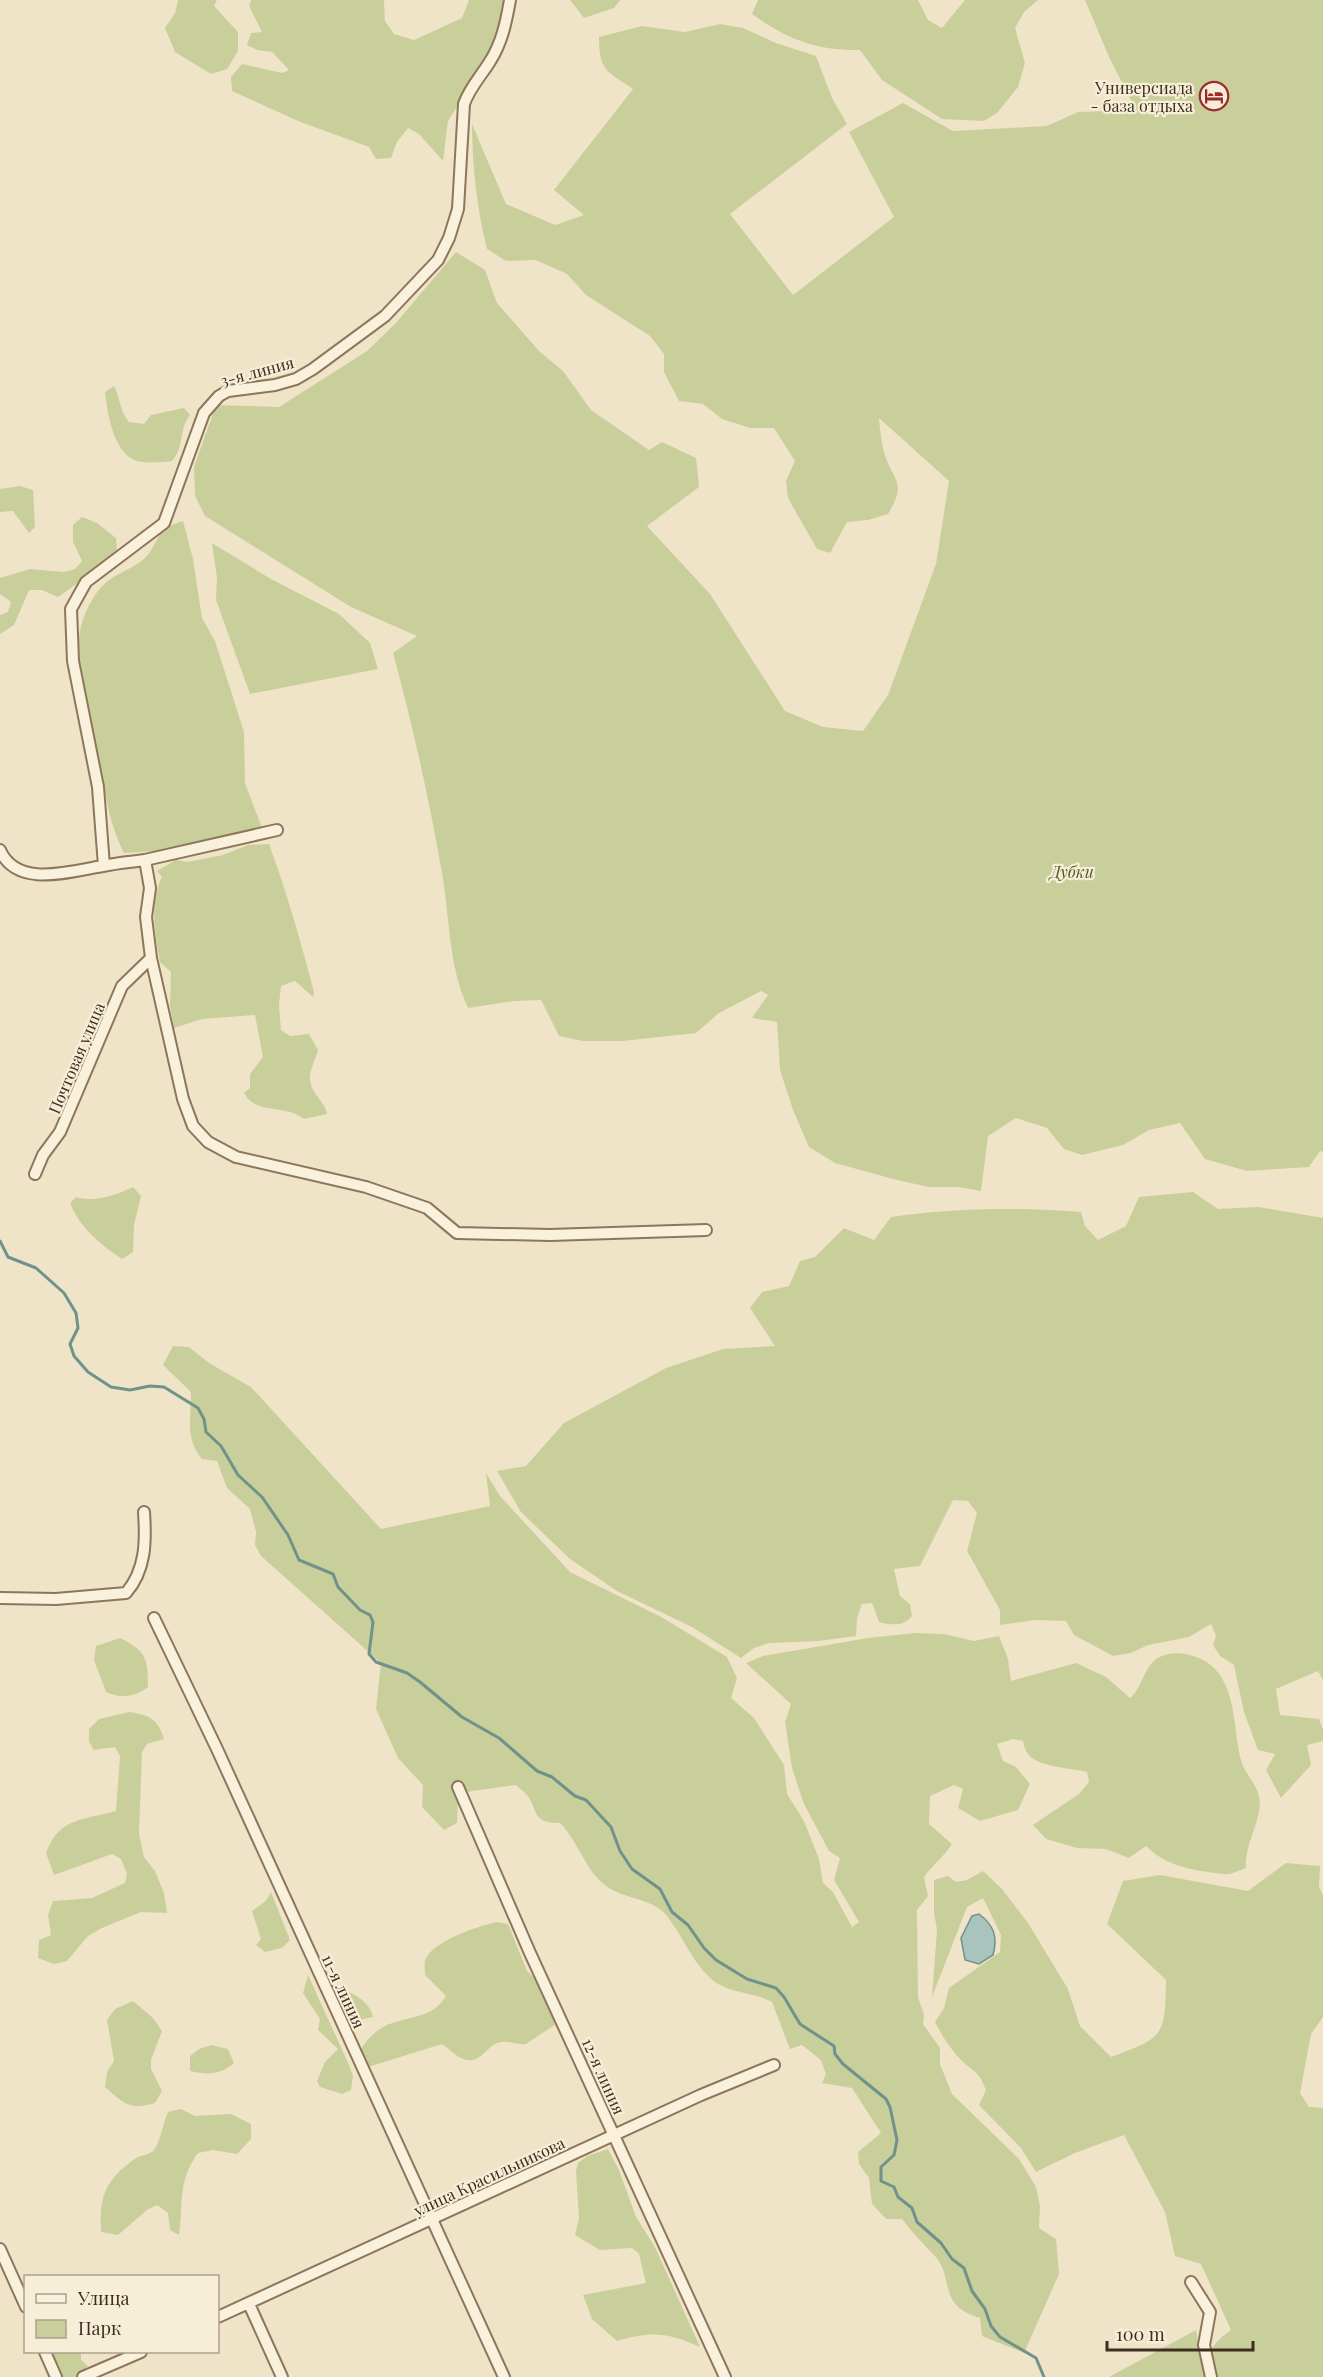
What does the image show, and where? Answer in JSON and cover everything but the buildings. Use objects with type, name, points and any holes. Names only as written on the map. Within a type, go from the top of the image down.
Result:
[{"type":"street","name":"3-я линия","points":[[104,866],[98,787],[73,661],[70,623],[77,596],[87,582],[164,523],[204,413],[219,396],[228,392],[296,379],[313,369],[385,316],[438,260],[449,238],[458,209],[464,104],[468,93],[498,49],[505,31],[510,0]]},
{"type":"street","points":[[0,850],[4,858],[19,870],[56,875],[145,860],[277,830]]},
{"type":"street","points":[[145,860],[150,888],[146,917],[151,958],[183,1099],[194,1126],[208,1142],[236,1157],[366,1187],[427,1208],[457,1233],[550,1235],[706,1230]]},
{"type":"street","name":"Почтовая улица","points":[[35,1174],[44,1155],[60,1132],[122,986],[151,958]]},
{"type":"street","points":[[0,1598],[56,1599],[126,1593],[134,1584],[144,1560],[144,1512]]},
{"type":"street","name":"11-я линия","points":[[154,1618],[217,1749],[504,2377]]},
{"type":"street","name":"12-я линия","points":[[458,1787],[530,1953],[724,2377]]},
{"type":"street","name":"улица Красильникова","points":[[219,2318],[614,2135],[774,2065]]},
{"type":"street","points":[[0,2249],[24,2303]]},
{"type":"street","points":[[1191,2282],[1210,2312],[1204,2345],[1211,2377]]},
{"type":"street","points":[[249,2304],[282,2377]]},
{"type":"street","points":[[45,2353],[56,2377]]},
{"type":"street","points":[[83,2377],[139,2353]]},
{"type":"green space","points":[[178,0],[217,0],[214,6],[238,32],[238,51],[227,69],[211,74],[175,52],[165,28],[175,13]]},
{"type":"green space","points":[[251,0],[384,0],[385,21],[394,34],[414,40],[462,18],[469,0],[504,0],[497,43],[448,121],[443,161],[419,134],[408,128],[397,142],[391,158],[376,159],[369,147],[298,121],[232,91],[231,77],[242,64],[282,73],[289,70],[272,52],[257,50],[247,45],[251,33],[262,32],[249,6]]},
{"type":"green space","points":[[570,0],[620,0],[614,8],[584,18]]},
{"type":"green space","points":[[758,0],[918,0],[928,20],[942,28],[965,0],[1038,0],[1024,12],[1015,28],[1025,63],[1018,87],[997,113],[984,121],[942,119],[882,80],[860,50],[816,46],[790,37],[765,23],[752,14]]},
{"type":"green space","name":"Дубки","points":[[1085,0],[1323,0],[1323,1152],[1320,1151],[1309,1167],[1247,1171],[1205,1159],[1180,1123],[1149,1130],[1123,1145],[1082,1155],[1064,1149],[1047,1128],[1016,1118],[988,1136],[981,1191],[958,1187],[929,1187],[835,1163],[809,1147],[793,1110],[780,1070],[777,1022],[752,1018],[768,995],[761,991],[719,1013],[696,1033],[623,1041],[583,1041],[559,1036],[541,1000],[514,1001],[468,1008],[461,992],[453,959],[445,890],[432,818],[393,653],[417,636],[351,607],[205,516],[195,496],[194,467],[216,405],[279,407],[367,351],[395,324],[456,252],[485,270],[497,303],[539,351],[563,371],[591,410],[649,450],[662,442],[696,458],[699,487],[647,526],[710,594],[785,711],[823,727],[863,731],[888,695],[936,564],[949,481],[879,418],[884,452],[897,482],[898,488],[894,503],[888,514],[868,520],[847,522],[830,553],[817,549],[788,498],[786,481],[795,461],[774,428],[750,428],[722,419],[703,404],[679,401],[664,372],[664,354],[650,336],[586,295],[567,274],[536,260],[506,261],[487,249],[476,187],[472,124],[506,204],[555,225],[584,215],[554,190],[633,89],[606,69],[599,49],[599,37],[642,26],[685,32],[720,24],[743,28],[776,43],[816,56],[832,98],[847,124],[730,214],[793,295],[894,217],[849,132],[903,103],[953,131],[1047,126],[1078,112],[1136,110],[1109,57]]},
{"type":"green space","points":[[114,386],[129,422],[144,424],[151,415],[184,408],[190,415],[184,427],[179,450],[172,461],[134,460],[121,448],[112,430],[107,410],[105,392]]},
{"type":"green space","points":[[20,486],[33,490],[35,527],[29,533],[13,511],[0,512],[0,489]]},
{"type":"green space","points":[[82,517],[97,523],[116,538],[117,551],[109,561],[58,597],[42,590],[29,590],[14,625],[0,634],[0,615],[8,612],[11,602],[0,594],[0,578],[30,569],[64,572],[75,569],[82,561],[73,542],[73,525]]},
{"type":"green space","points":[[183,521],[193,559],[202,618],[215,641],[244,732],[245,783],[262,828],[155,851],[124,853],[111,820],[84,703],[78,661],[79,640],[83,620],[92,600],[104,584],[145,558],[166,528]]},
{"type":"green space","points":[[212,543],[271,579],[339,614],[370,643],[378,669],[250,694],[216,600],[217,578]]},
{"type":"green space","points":[[269,844],[314,992],[313,997],[295,981],[281,986],[279,1005],[281,1030],[290,1036],[309,1034],[318,1050],[310,1079],[327,1114],[304,1119],[297,1114],[255,1104],[244,1093],[250,1088],[250,1074],[263,1057],[255,1015],[202,1019],[174,1028],[170,1005],[171,972],[160,962],[155,930],[154,909],[162,877],[157,871],[176,860],[187,862],[223,855],[248,845]]},
{"type":"green space","points":[[133,1187],[141,1196],[134,1225],[133,1252],[122,1259],[92,1235],[79,1220],[70,1203],[76,1197],[98,1199]]},
{"type":"green space","points":[[1193,1192],[1218,1209],[1258,1207],[1323,1218],[1323,1680],[1318,1671],[1276,1689],[1280,1715],[1319,1719],[1323,1730],[1323,1741],[1307,1745],[1311,1765],[1281,1798],[1266,1770],[1275,1754],[1258,1750],[1244,1712],[1234,1665],[1220,1656],[1213,1645],[1216,1636],[1211,1624],[1189,1637],[1148,1645],[1131,1653],[1113,1656],[1074,1635],[1066,1621],[1036,1620],[1000,1625],[1000,1610],[967,1551],[977,1513],[968,1501],[953,1500],[920,1566],[894,1569],[900,1596],[910,1604],[912,1616],[909,1620],[897,1624],[879,1622],[872,1603],[862,1604],[857,1618],[856,1636],[819,1641],[769,1643],[754,1648],[741,1658],[692,1627],[617,1591],[570,1559],[521,1512],[497,1471],[526,1466],[564,1423],[666,1368],[723,1349],[775,1346],[750,1308],[762,1292],[789,1286],[800,1261],[815,1257],[844,1228],[874,1240],[891,1217],[962,1210],[1058,1210],[1081,1212],[1085,1226],[1098,1240],[1126,1226],[1139,1197]]},
{"type":"green space","points":[[173,1346],[189,1347],[209,1363],[251,1387],[381,1529],[490,1506],[486,1473],[500,1496],[570,1572],[663,1618],[727,1657],[737,1678],[731,1698],[754,1718],[784,1765],[787,1794],[804,1821],[819,1859],[823,1883],[833,1892],[852,1927],[859,1922],[834,1880],[840,1858],[829,1851],[804,1804],[792,1768],[785,1722],[791,1704],[746,1663],[763,1656],[868,1638],[915,1633],[944,1634],[974,1641],[999,1636],[1008,1659],[1011,1681],[1076,1663],[1106,1677],[1130,1698],[1138,1688],[1147,1669],[1162,1656],[1178,1653],[1193,1656],[1208,1663],[1218,1673],[1226,1685],[1230,1699],[1243,1765],[1259,1797],[1259,1813],[1248,1849],[1246,1868],[1227,1874],[1203,1871],[1172,1863],[1146,1846],[1129,1858],[1106,1849],[1077,1848],[1046,1839],[1033,1825],[1079,1794],[1089,1782],[1087,1772],[1039,1762],[1027,1753],[1023,1741],[1013,1739],[997,1744],[1003,1761],[1016,1767],[1030,1784],[1018,1810],[980,1821],[958,1808],[963,1789],[954,1785],[930,1796],[929,1824],[952,1844],[924,1877],[928,1896],[917,1910],[918,1997],[924,2015],[923,2024],[940,2048],[940,2064],[952,2094],[1019,2159],[1036,2187],[1040,2206],[1039,2228],[1056,2239],[1059,2274],[1024,2353],[982,2336],[980,2318],[957,2306],[951,2298],[944,2271],[933,2254],[902,2219],[886,2219],[872,2204],[869,2178],[859,2164],[858,2152],[881,2133],[852,2088],[822,2083],[826,2074],[821,2060],[802,2045],[790,2049],[772,2002],[716,1983],[697,1963],[661,1910],[606,1886],[592,1872],[572,1838],[560,1823],[544,1821],[540,1818],[527,1795],[516,1785],[466,1792],[458,1800],[457,1823],[444,1830],[422,1807],[423,1785],[398,1758],[376,1709],[381,1663],[261,1556],[255,1545],[256,1532],[250,1509],[227,1488],[217,1461],[202,1459],[193,1444],[190,1428],[191,1392],[163,1365]]},
{"type":"green space","points":[[120,1638],[144,1656],[147,1669],[148,1687],[128,1696],[117,1696],[106,1692],[94,1660],[96,1646]]},
{"type":"green space","points":[[129,1712],[148,1717],[156,1722],[164,1739],[147,1744],[142,1752],[139,1833],[144,1857],[155,1871],[164,1893],[167,1913],[141,1912],[102,1928],[88,1936],[67,1961],[54,1964],[38,1958],[39,1940],[51,1935],[48,1915],[53,1901],[92,1898],[125,1883],[127,1874],[121,1859],[112,1854],[54,1875],[46,1853],[51,1841],[65,1826],[116,1811],[120,1756],[115,1747],[94,1750],[89,1742],[89,1729],[99,1719]]},
{"type":"green space","points":[[1286,1863],[1320,1866],[1319,1887],[1323,1895],[1323,2017],[1311,2034],[1300,2093],[1309,2107],[1323,2108],[1323,2377],[1218,2377],[1212,2361],[1212,2349],[1218,2340],[1231,2330],[1201,2264],[1175,2256],[1165,2212],[1124,2135],[1075,2153],[1036,2172],[1021,2148],[979,2105],[986,2090],[981,2079],[954,2052],[935,2022],[944,2008],[949,1988],[1000,1952],[1001,1935],[983,1898],[967,1907],[932,1997],[937,1930],[934,1913],[934,1880],[948,1876],[956,1882],[967,1880],[983,1871],[1002,1889],[1028,1923],[1068,1989],[1080,2026],[1111,2057],[1142,2045],[1158,2032],[1162,2024],[1166,1999],[1166,1980],[1107,1924],[1123,1881],[1160,1875],[1248,1891]]},
{"type":"green space","points":[[271,1892],[290,1940],[282,1948],[265,1952],[256,1945],[261,1939],[252,1911],[266,1901]]},
{"type":"green space","points":[[497,1922],[508,1924],[527,1971],[538,1981],[553,2009],[556,2024],[526,2044],[496,2043],[474,2060],[461,2058],[442,2044],[368,2067],[360,2051],[370,2037],[381,2028],[393,2023],[428,2013],[446,1996],[425,1975],[425,1962],[429,1954],[436,1947],[456,1936]]},
{"type":"green space","points":[[308,1975],[353,2076],[351,2090],[342,2094],[320,2087],[317,2081],[325,2062],[338,2049],[318,2030],[320,2019],[303,1993]]},
{"type":"green space","points":[[319,1978],[359,1997],[370,2009],[373,2017],[345,2023]]},
{"type":"green space","points":[[133,2001],[153,2018],[162,2031],[151,2060],[151,2069],[162,2091],[155,2103],[139,2106],[127,2104],[105,2087],[107,2072],[114,2061],[107,2020],[115,2009]]},
{"type":"green space","points":[[211,2045],[228,2049],[234,2063],[224,2070],[213,2073],[190,2071],[190,2056],[199,2049]]},
{"type":"green space","points":[[181,2109],[195,2116],[231,2114],[251,2124],[251,2139],[237,2154],[213,2150],[198,2153],[191,2163],[184,2183],[179,2235],[170,2230],[168,2213],[157,2205],[147,2210],[118,2235],[101,2232],[101,2208],[111,2182],[136,2158],[153,2151],[158,2144],[168,2112]]},
{"type":"green space","points":[[608,2149],[619,2170],[636,2217],[655,2247],[700,2347],[678,2338],[659,2335],[617,2341],[592,2319],[583,2295],[646,2283],[639,2254],[632,2248],[600,2250],[575,2235],[579,2218],[576,2171],[578,2163],[587,2156]]},
{"type":"green space","points":[[1196,2330],[1204,2377],[1109,2377]]},
{"type":"green space","points":[[45,2353],[81,2353],[81,2360],[88,2366],[75,2377],[56,2377]]},
{"type":"water","points":[[979,1914],[991,1927],[995,1943],[993,1955],[979,1964],[965,1960],[961,1938],[972,1916]]},
{"type":"waterway","points":[[0,1241],[8,1257],[36,1268],[64,1293],[76,1313],[78,1328],[70,1344],[74,1356],[88,1372],[111,1387],[130,1390],[150,1386],[164,1387],[198,1408],[204,1419],[206,1432],[221,1446],[238,1475],[262,1497],[288,1535],[299,1560],[333,1574],[338,1587],[360,1610],[370,1615],[373,1622],[369,1654],[376,1662],[407,1673],[462,1717],[499,1738],[537,1771],[552,1777],[575,1796],[586,1800],[611,1827],[620,1851],[632,1869],[660,1889],[672,1912],[688,1925],[704,1948],[716,1960],[747,1979],[776,1988],[800,2024],[834,2046],[835,2054],[843,2064],[886,2099],[897,2140],[894,2155],[881,2167],[881,2181],[894,2187],[898,2197],[912,2208],[917,2222],[941,2243],[952,2259],[964,2268],[972,2291],[985,2309],[991,2326],[1000,2337],[1036,2358],[1044,2377]]},
{"type":"place","name":"Универсиада - база отдыха","points":[[1214,96]]}]
